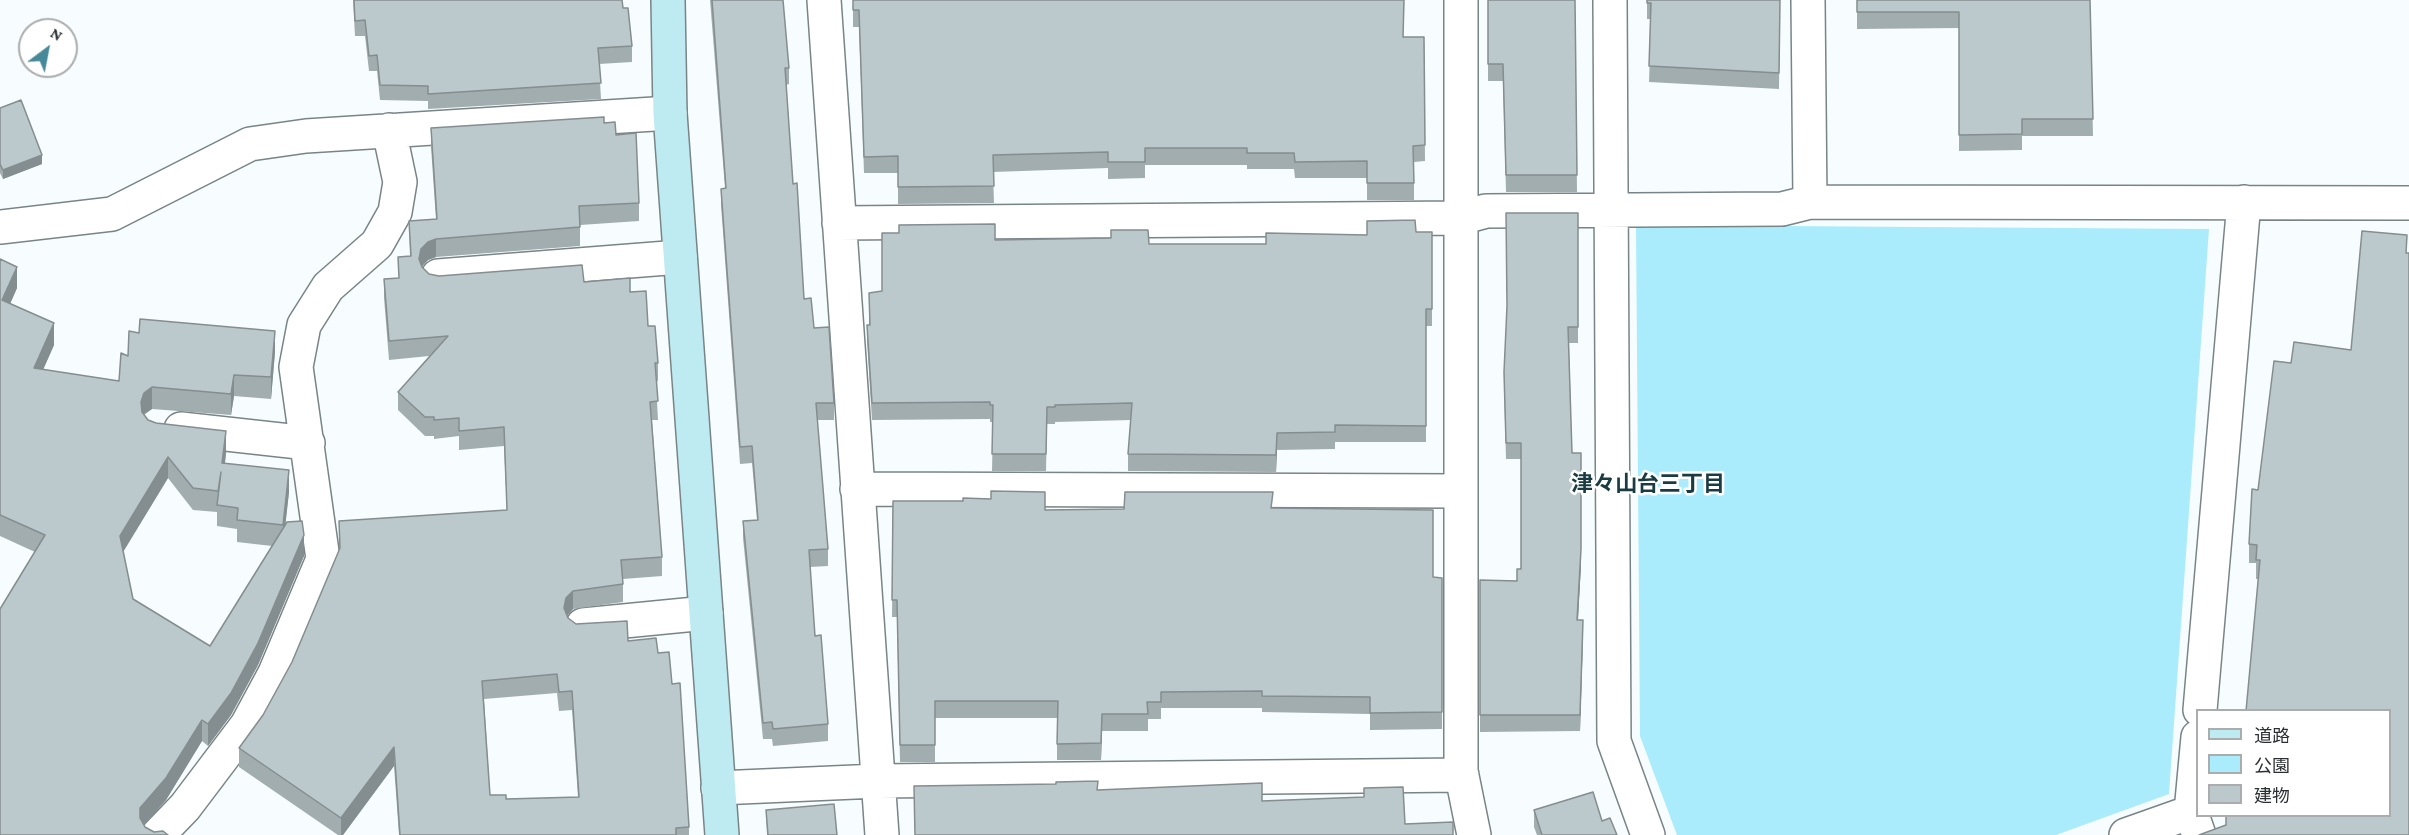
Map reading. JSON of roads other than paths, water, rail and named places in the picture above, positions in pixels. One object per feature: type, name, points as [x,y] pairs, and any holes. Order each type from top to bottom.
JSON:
[{"type":"street","points":[[668,0],[670,113],[722,835]]},
{"type":"street","points":[[824,0],[882,835]]},
{"type":"street","points":[[1461,0],[1462,775],[1474,835]]},
{"type":"street","points":[[1610,0],[1614,741],[1648,835]]},
{"type":"street","points":[[1808,0],[1810,202]]},
{"type":"street","points":[[0,227],[112,214],[250,144],[306,136],[670,113]]},
{"type":"street","points":[[158,835],[185,807],[247,725],[275,673],[323,559],[296,367],[304,326],[327,287],[377,243],[395,212],[400,182],[389,130]]},
{"type":"street","points":[[839,223],[1460,218],[1486,211],[1782,209],[1810,202],[2409,203]]},
{"type":"street","points":[[2200,709],[2244,202]]},
{"type":"street","points":[[438,276],[680,257]]},
{"type":"street","points":[[159,426],[308,443]]},
{"type":"street","points":[[857,489],[1461,491]]},
{"type":"street","points":[[583,625],[706,613]]},
{"type":"street","points":[[718,788],[878,781],[1462,775]]},
{"type":"street","points":[[2126,835],[2195,823],[2196,794]]},
{"type":"district","name":"津々山台三丁目","points":[[1648,484]]}]
